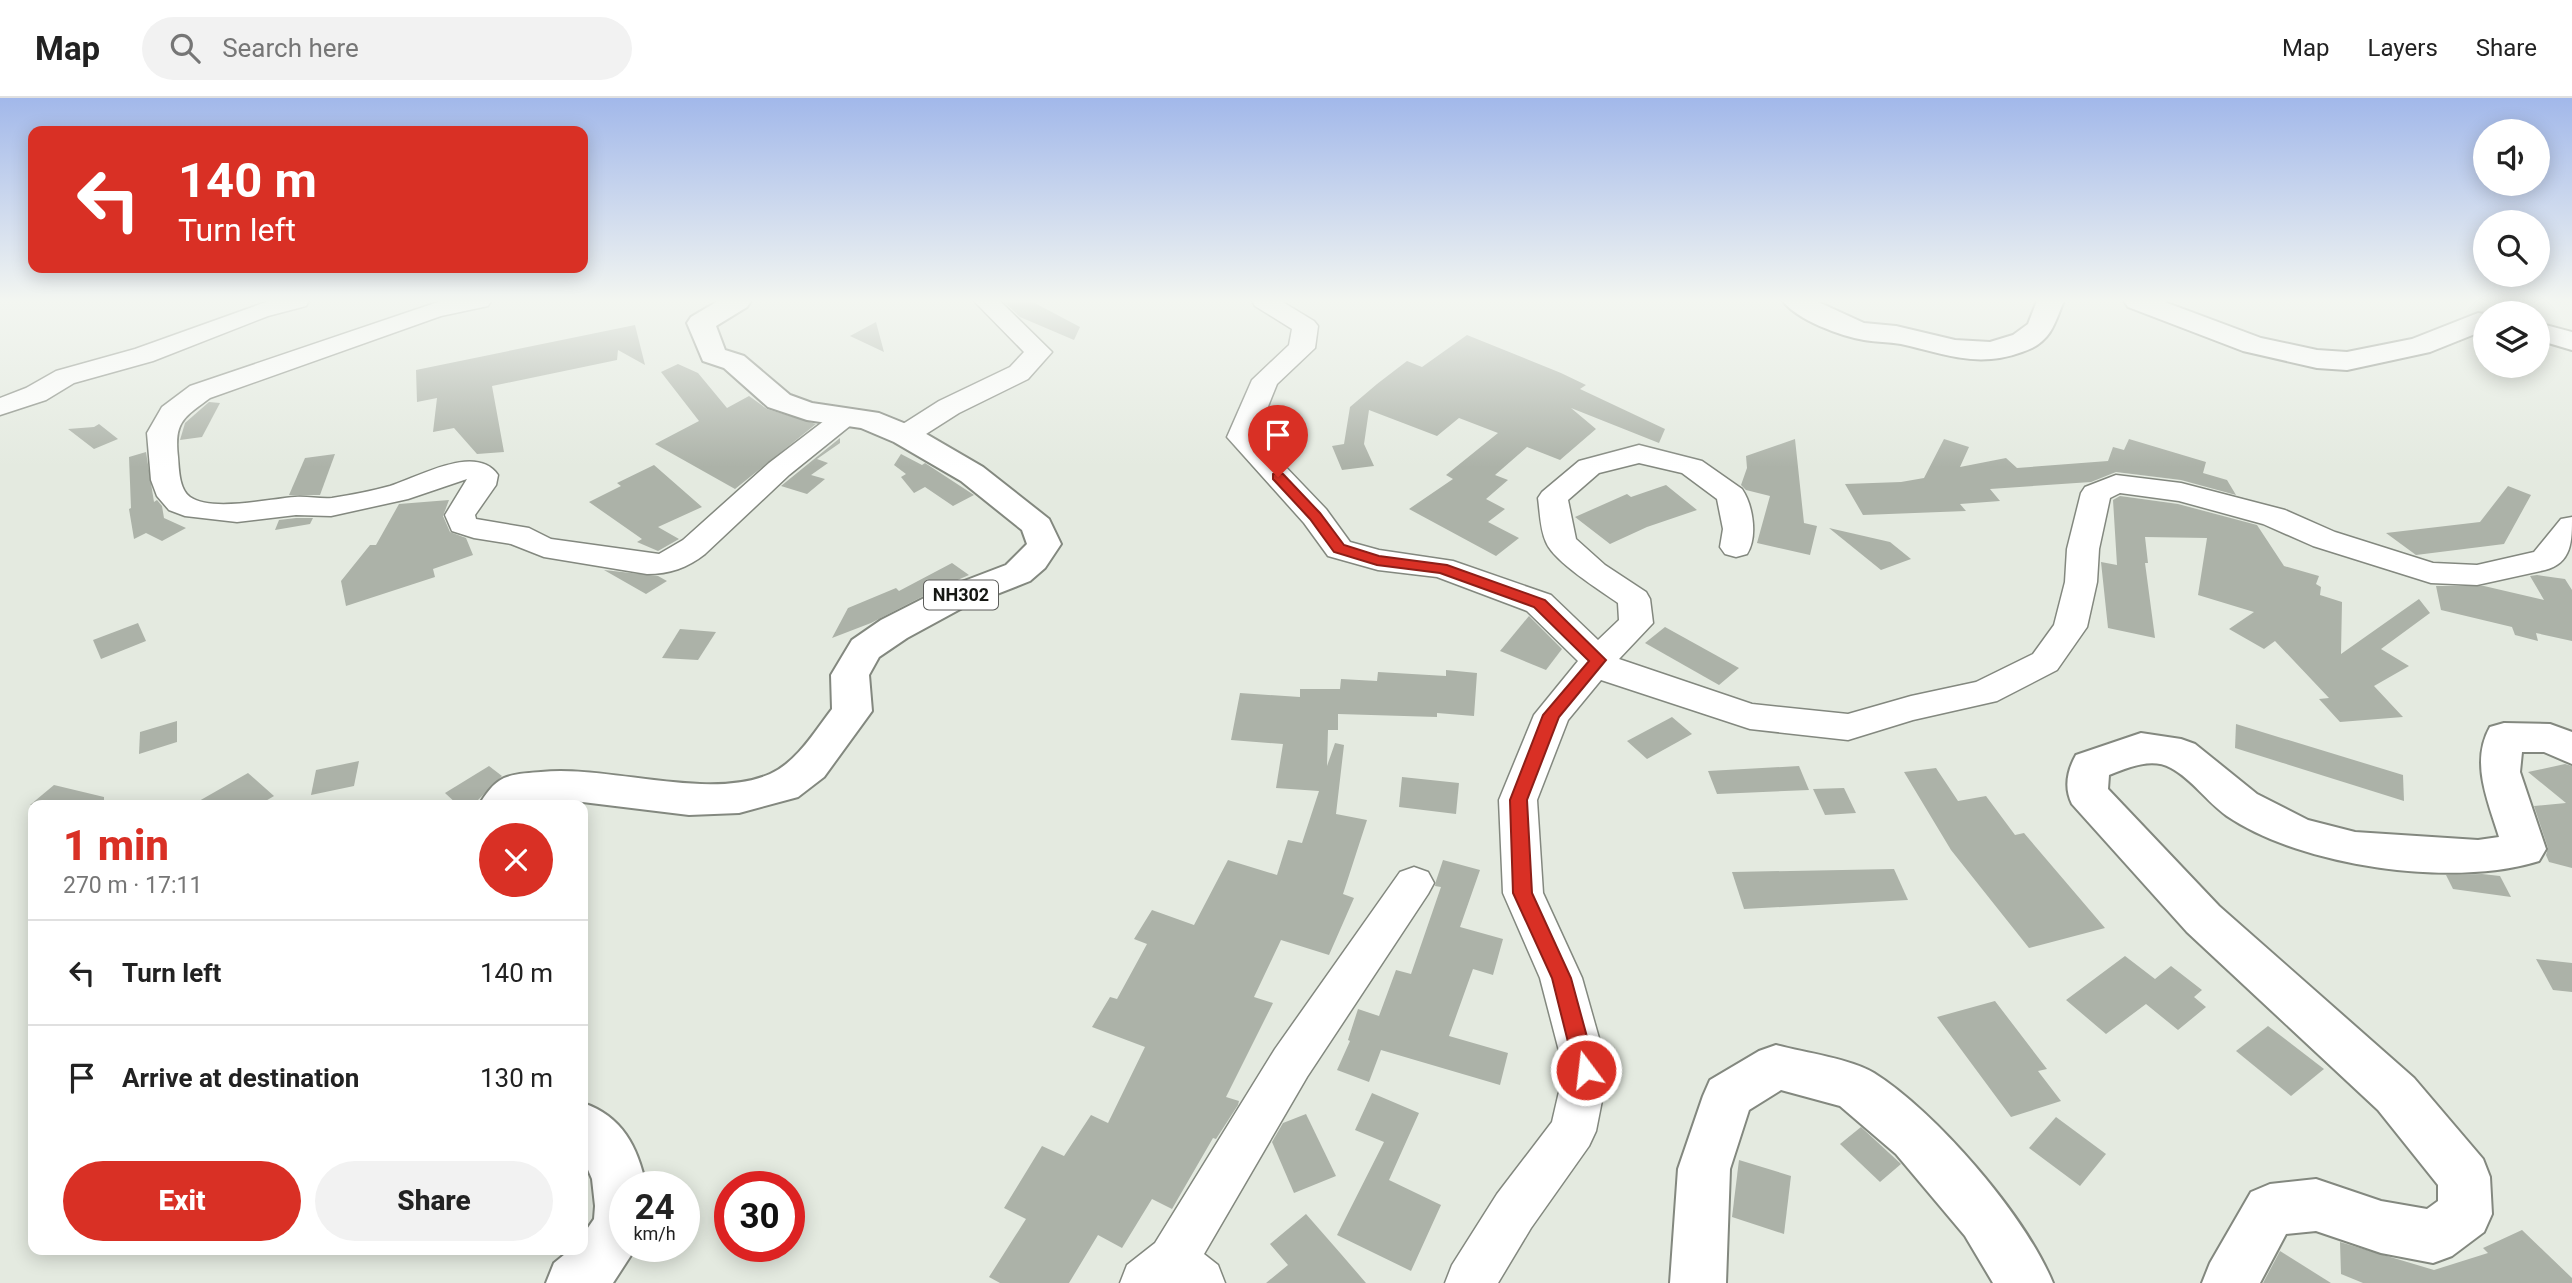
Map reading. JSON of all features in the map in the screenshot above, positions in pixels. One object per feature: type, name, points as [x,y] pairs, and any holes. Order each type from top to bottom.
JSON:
[{"type":"main road","name":"NH302","points":[[505,800],[516,790],[566,785],[689,799],[739,797],[783,786],[810,766],[852,711],[850,675],[865,649],[894,629],[951,599],[1018,573],[1033,560],[1044,544],[1037,526],[1022,513],[972,474],[905,435],[867,420],[807,411],[779,401],[734,362],[717,356]]},
{"type":"main road","points":[[2304,356],[2347,362],[2373,356]]},
{"type":"main road","points":[[2230,1283],[2270,1210],[2316,1205],[2381,1227],[2433,1237],[2465,1214],[2464,1177],[2396,1094],[2203,919],[2087,793],[2090,766],[2141,748],[2180,754],[2242,805],[2297,833],[2355,849],[2478,857],[2524,849],[2500,772],[2504,737],[2550,738],[2572,749]]},
{"type":"main road","points":[[1698,1283],[1704,1169],[1728,1096],[1776,1067],[1855,1088],[1914,1137],[1984,1219],[2025,1283]]},
{"type":"main road","points":[[575,1283],[597,1264],[621,1218],[618,1177],[606,1146],[588,1130]]},
{"type":"street","points":[[0,407],[36,394],[65,377],[139,356]]},
{"type":"street","points":[[299,356],[200,393],[172,413],[161,433],[166,480],[172,496],[180,504],[212,513],[296,506],[331,507],[397,493],[447,474],[471,469],[483,475],[481,485],[460,515],[463,524],[474,529],[517,535],[544,547],[590,556],[663,564],[681,557],[694,547],[779,469],[848,417]]},
{"type":"street","points":[[905,435],[949,407],[1019,373],[1035,356]]},
{"type":"street","points":[[1292,356],[1265,380],[1241,438],[1315,516],[1339,549],[1377,560],[1442,568],[1539,603],[1612,670],[1750,716],[1848,727],[1911,708],[1984,692],[2045,662],[2070,627],[2081,582],[2083,550],[2096,493],[2116,484],[2180,492],[2274,517],[2324,539],[2431,573],[2477,575],[2545,560],[2572,526]]},
{"type":"street","points":[[1470,1283],[1514,1211],[1573,1131],[1586,1070],[1561,978],[1522,893],[1518,800],[1552,715],[1598,660],[1636,623],[1634,599],[1594,572],[1560,542],[1553,498],[1589,467],[1639,454],[1692,467],[1731,495],[1738,528],[1736,547]]},
{"type":"street","points":[[1173,1275],[1291,1063],[1414,883]]},
{"type":"building","points":[[483,356],[617,356],[617,360],[492,386],[504,452],[477,454],[454,428],[433,432],[437,398],[417,402],[416,370]]},
{"type":"building","points":[[629,356],[643,356],[645,365]]},
{"type":"building","points":[[1437,356],[1520,356],[1586,385],[1580,389],[1665,429],[1659,443],[1571,408],[1596,429],[1560,460],[1527,447],[1495,475],[1508,480],[1486,499],[1505,509],[1488,522],[1519,538],[1496,556],[1409,509],[1453,479],[1446,475],[1498,433],[1459,418],[1437,436],[1369,410],[1364,444],[1374,466],[1342,470],[1332,446],[1344,444],[1350,407],[1407,361],[1422,367]]},
{"type":"building","points":[[678,364],[698,373],[727,408],[749,396],[767,409],[816,424],[735,489],[655,444],[699,421],[661,372]]},
{"type":"building","points":[[209,402],[220,403],[202,437],[180,440],[185,423]]},
{"type":"building","points":[[99,424],[118,439],[94,449],[68,429],[94,427]]},
{"type":"building","points":[[840,438],[840,443],[817,459],[828,463],[811,475],[825,479],[807,494],[781,486]]},
{"type":"building","points":[[1795,439],[1804,523],[1817,526],[1810,555],[1757,543],[1770,496],[1746,490],[1741,485],[1747,468],[1746,456]]},
{"type":"building","points":[[1944,439],[1969,447],[1960,467],[2006,458],[2017,468],[2108,461],[2113,447],[2124,450],[2129,439],[2206,462],[2203,473],[2227,480],[2236,495],[2181,480],[2116,472],[2091,482],[1990,489],[2000,501],[1960,504],[1966,511],[1863,515],[1845,484],[1901,482],[1924,478]]},
{"type":"building","points":[[146,452],[154,502],[157,500],[162,506],[164,518],[186,528],[162,541],[146,533],[134,539],[129,509],[129,457]]},
{"type":"building","points":[[335,454],[320,495],[289,495],[305,458]]},
{"type":"building","points":[[901,454],[922,465],[925,463],[974,495],[953,506],[925,487],[914,493],[901,477],[906,474],[894,465]]},
{"type":"building","points":[[654,465],[702,507],[658,527],[679,539],[658,551],[637,542],[642,539],[589,502],[621,486],[617,483]]},
{"type":"building","points":[[1666,485],[1697,510],[1647,527],[1610,544],[1575,517],[1627,494],[1631,497]]},
{"type":"building","points":[[2508,486],[2531,495],[2504,544],[2416,555],[2386,533],[2480,522]]},
{"type":"building","points":[[2120,496],[2178,504],[2257,525],[2284,566],[2319,576],[2316,584],[2321,587],[2320,595],[2342,602],[2341,654],[2419,599],[2430,613],[2381,649],[2409,666],[2374,686],[2403,717],[2340,722],[2319,699],[2329,698],[2275,641],[2264,649],[2229,629],[2254,612],[2198,595],[2207,538],[2145,537],[2148,563],[2145,563],[2155,638],[2108,628],[2101,562],[2117,565],[2113,500]]},
{"type":"building","points":[[449,500],[443,516],[450,532],[466,538],[473,555],[433,569],[435,577],[346,606],[341,581],[370,545],[376,545],[399,504]]},
{"type":"building","points":[[313,518],[310,524],[275,530],[279,520]]},
{"type":"building","points":[[1829,528],[1890,542],[1911,559],[1881,570]]},
{"type":"building","points":[[952,563],[969,575],[871,623],[832,638],[848,608],[896,588],[899,591]]},
{"type":"building","points":[[604,570],[658,576],[667,581],[646,594]]},
{"type":"building","points":[[2530,576],[2565,579],[2572,590],[2572,641],[2536,633],[2538,641],[2515,635],[2512,627],[2441,610],[2436,586],[2484,586],[2544,600]]},
{"type":"building","points":[[1529,616],[1562,649],[1546,670],[1500,651]]},
{"type":"building","points":[[138,623],[146,641],[101,659],[93,640]]},
{"type":"building","points":[[1665,627],[1739,668],[1719,685],[1645,643]]},
{"type":"building","points":[[680,629],[716,632],[698,660],[662,658]]},
{"type":"building","points":[[1446,670],[1477,673],[1474,716],[1437,713],[1437,717],[1338,714],[1338,730],[1328,730],[1327,766],[1335,743],[1344,745],[1336,814],[1367,820],[1343,894],[1354,898],[1329,955],[1281,940],[1254,997],[1273,1003],[1226,1097],[1239,1101],[1238,1105],[1216,1139],[1213,1138],[1172,1209],[1152,1199],[1122,1248],[1098,1235],[1069,1283],[1000,1283],[989,1277],[1026,1219],[1004,1208],[1042,1146],[1064,1156],[1091,1115],[1108,1123],[1145,1047],[1092,1027],[1110,997],[1117,999],[1147,944],[1134,939],[1152,910],[1194,925],[1228,860],[1277,875],[1288,840],[1302,843],[1319,791],[1276,788],[1283,744],[1231,740],[1240,693],[1300,697],[1300,689],[1340,689],[1341,679],[1377,681],[1378,672],[1446,676]]},
{"type":"building","points":[[1672,717],[1692,734],[1647,759],[1627,741]]},
{"type":"building","points":[[177,721],[177,742],[139,754],[140,732]]},
{"type":"building","points":[[2236,724],[2403,775],[2404,801],[2235,748]]},
{"type":"building","points":[[359,761],[354,786],[311,795],[316,770]]},
{"type":"building","points":[[2565,764],[2572,766],[2572,868],[2549,862],[2546,855],[2548,848],[2534,806],[2566,803],[2528,772]]},
{"type":"building","points":[[489,766],[502,776],[478,800],[453,800],[445,793]]},
{"type":"building","points":[[1799,766],[1809,790],[1717,794],[1708,771]]},
{"type":"building","points":[[1936,768],[1958,801],[1986,796],[2015,835],[2024,833],[2105,928],[2029,948],[1951,850],[1904,772]]},
{"type":"building","points":[[248,773],[274,796],[267,800],[201,800]]},
{"type":"building","points":[[1402,777],[1459,783],[1456,814],[1399,807]]},
{"type":"building","points":[[54,785],[104,797],[104,800],[36,800]]},
{"type":"building","points":[[1844,788],[1856,813],[1825,815],[1813,789]]},
{"type":"building","points":[[1443,860],[1480,870],[1460,927],[1503,939],[1493,975],[1473,969],[1449,1036],[1508,1053],[1500,1085],[1381,1050],[1369,1082],[1337,1070],[1350,1041],[1348,1040],[1358,1009],[1379,1016],[1396,970],[1411,974],[1441,887],[1435,886]]},
{"type":"building","points":[[1894,869],[1908,900],[1744,909],[1732,872]]},
{"type":"building","points":[[2446,875],[2500,876],[2511,897],[2453,889]]},
{"type":"building","points":[[2125,956],[2155,979],[2171,966],[2202,990],[2194,997],[2206,1007],[2178,1030],[2146,1004],[2106,1034],[2066,1000]]},
{"type":"building","points":[[2536,959],[2572,963],[2572,992],[2553,990]]},
{"type":"building","points":[[1995,1001],[2047,1069],[2038,1071],[2061,1101],[2011,1117],[1937,1017]]},
{"type":"building","points":[[2268,1026],[2324,1069],[2291,1096],[2236,1051]]},
{"type":"building","points":[[1372,1093],[1419,1113],[1389,1180],[1441,1205],[1411,1271],[1337,1235],[1384,1142],[1355,1130]]},
{"type":"building","points":[[1306,1114],[1336,1176],[1294,1193],[1272,1142],[1283,1123]]},
{"type":"building","points":[[2056,1117],[2106,1154],[2080,1186],[2029,1148]]},
{"type":"building","points":[[1861,1127],[1901,1164],[1880,1182],[1840,1144]]},
{"type":"building","points":[[1739,1160],[1791,1176],[1784,1234],[1732,1217]]},
{"type":"building","points":[[1306,1214],[1366,1283],[1266,1283],[1288,1265],[1270,1244]]},
{"type":"building","points":[[2522,1230],[2572,1278],[2572,1283],[2363,1283],[2341,1274],[2340,1242],[2434,1270],[2488,1253],[2483,1248]]},
{"type":"building","points":[[2280,1251],[2331,1283],[2263,1283]]},
{"type":"route","points":[[1278,477],[1315,516],[1339,549],[1377,560],[1442,568],[1539,603],[1598,660],[1552,715],[1518,800],[1522,893],[1561,978],[1586,1070]]}]
